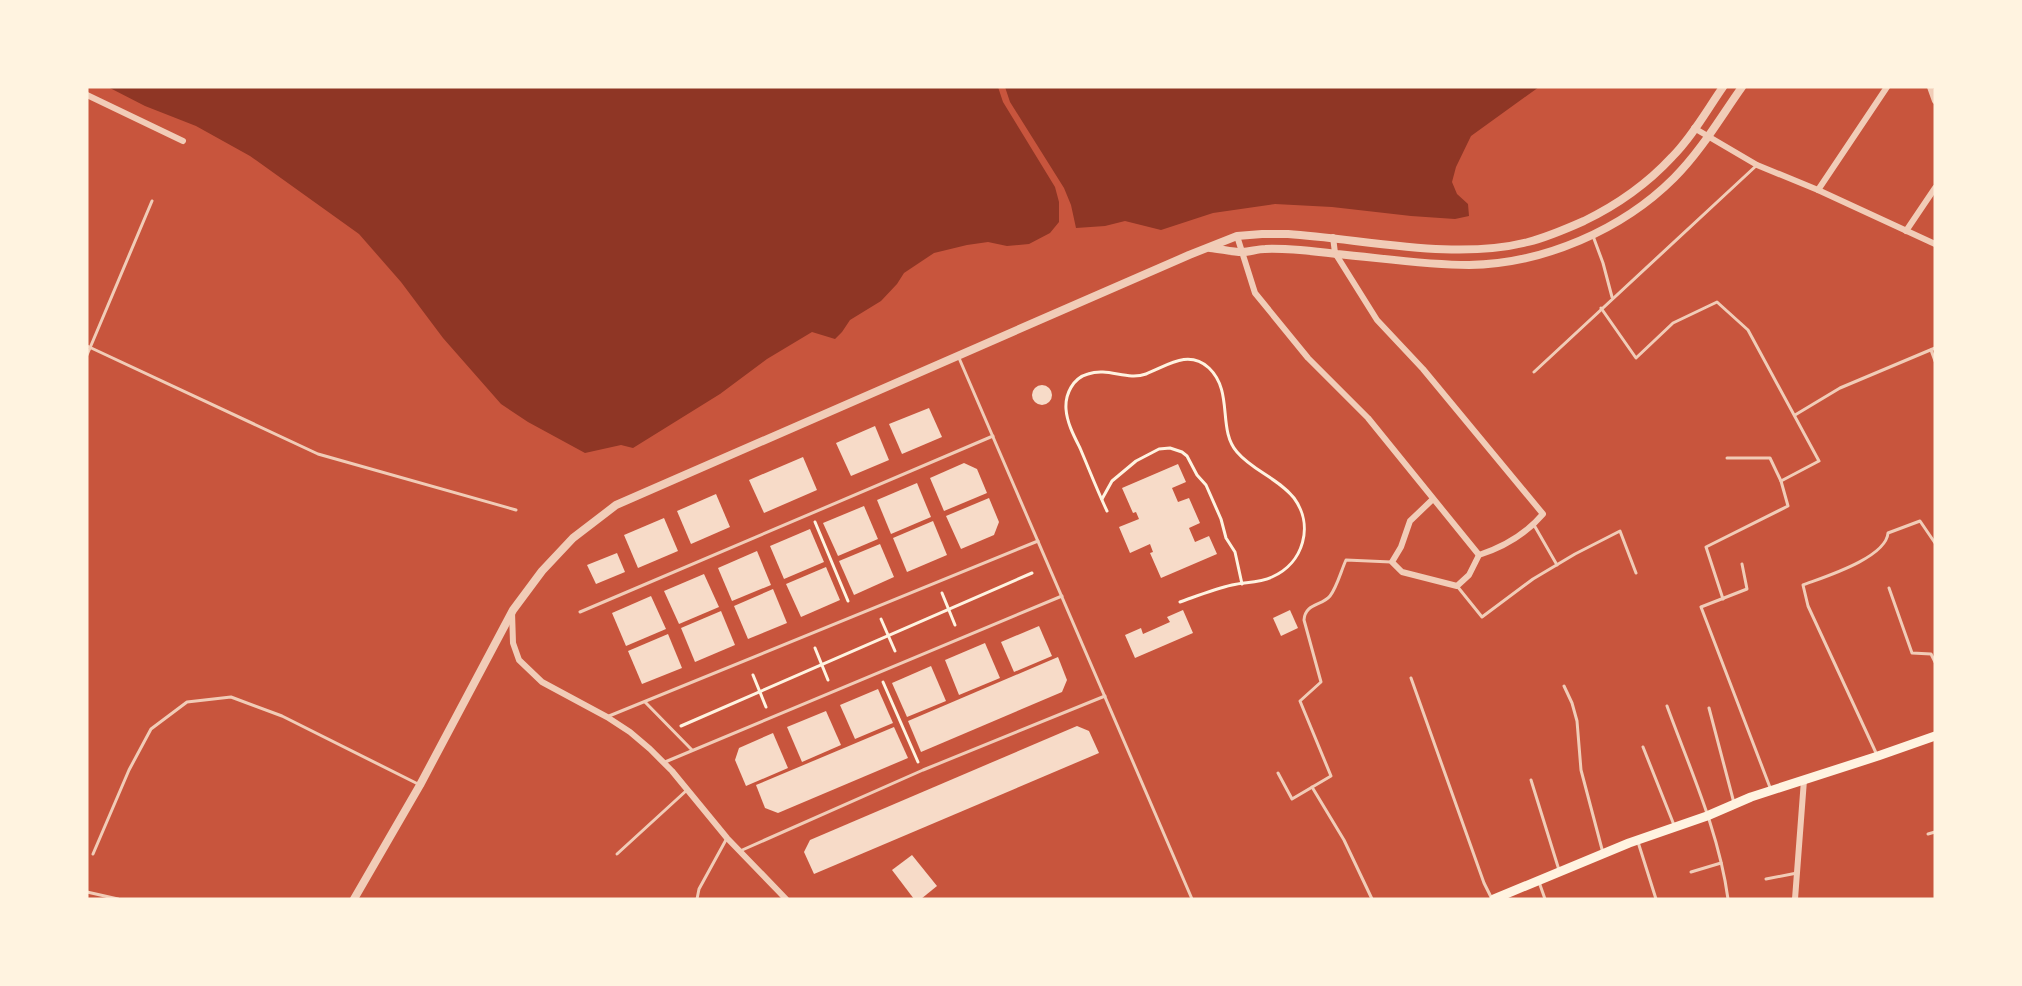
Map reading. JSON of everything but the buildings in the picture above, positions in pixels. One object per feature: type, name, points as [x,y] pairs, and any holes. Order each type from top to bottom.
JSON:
[{"type":"main road","points":[[1495,899],[1559,871],[1675,826],[1935,735]]},
{"type":"street","points":[[354,899],[420,785],[513,610],[543,571],[573,538],[616,505],[1207,247],[1237,236],[1262,234],[1333,237],[1419,247],[1471,249],[1503,247],[1558,233],[1619,202],[1647,182],[1675,155],[1723,87]]},
{"type":"street","points":[[1207,247],[1241,252],[1262,249],[1335,253],[1417,263],[1470,265],[1543,254],[1593,236],[1620,220],[1673,179],[1708,137],[1742,87]]},
{"type":"street","points":[[1818,190],[1887,87]]},
{"type":"street","points":[[1930,87],[1935,101]]},
{"type":"street","points":[[87,95],[183,141]]},
{"type":"street","points":[[1694,128],[1757,165],[1818,190],[1935,244]]},
{"type":"street","points":[[1906,231],[1935,188]]},
{"type":"street","points":[[1583,221],[1593,236]]},
{"type":"street","points":[[1237,236],[1255,293],[1308,358],[1368,418],[1479,555]]},
{"type":"street","points":[[1333,237],[1335,253],[1377,320],[1423,369],[1543,514],[1533,525],[1500,548],[1479,555],[1469,575],[1457,586],[1402,572],[1392,562],[1401,547],[1410,521],[1432,499]]},
{"type":"street","points":[[1417,263],[1419,247]]},
{"type":"street","points":[[1470,265],[1471,249]]},
{"type":"street","points":[[513,610],[513,643],[519,660],[542,682],[630,732],[663,762],[727,838],[786,899]]},
{"type":"street","points":[[1795,899],[1804,780]]},
{"type":"lane","points":[[1534,372],[1612,297],[1696,223],[1757,165]]},
{"type":"lane","points":[[87,355],[152,201]]},
{"type":"lane","points":[[1593,236],[1612,297]]},
{"type":"lane","points":[[1601,308],[1636,358],[1673,323],[1716,302],[1748,330],[1819,461],[1781,481]]},
{"type":"lane","points":[[89,347],[318,454],[516,510]]},
{"type":"lane","points":[[1795,415],[1840,388],[1933,349],[1935,361]]},
{"type":"lane","points":[[958,355],[1192,899]]},
{"type":"lane","points":[[579,612],[993,436]]},
{"type":"lane","points":[[1723,599],[1706,547],[1788,506],[1781,481],[1770,458],[1727,458]]},
{"type":"lane","points":[[1878,756],[1808,606],[1803,585],[1837,572],[1876,552],[1887,539],[1888,532],[1920,521],[1935,543]]},
{"type":"lane","points":[[1533,525],[1557,565]]},
{"type":"lane","points":[[1457,586],[1482,617],[1533,579],[1620,531],[1636,573]]},
{"type":"lane","points":[[607,717],[1038,541]]},
{"type":"lane","points":[[1278,774],[1292,799],[1331,776],[1300,700],[1321,682],[1304,613],[1308,608],[1330,597],[1346,560],[1392,562]]},
{"type":"lane","points":[[1742,564],[1747,589],[1701,608],[1771,791]]},
{"type":"lane","points":[[1888,588],[1912,653],[1931,654],[1935,662]]},
{"type":"lane","points":[[663,762],[1062,596]]},
{"type":"lane","points":[[1412,678],[1484,883],[1495,899]]},
{"type":"lane","points":[[1564,686],[1577,721],[1581,770],[1603,854]]},
{"type":"lane","points":[[740,851],[923,770],[1105,696]]},
{"type":"lane","points":[[93,854],[129,770],[151,729],[187,702],[231,697],[282,716],[420,785]]},
{"type":"lane","points":[[645,702],[692,750]]},
{"type":"lane","points":[[1667,706],[1707,816],[1721,862],[1728,899]]},
{"type":"lane","points":[[1708,708],[1735,804]]},
{"type":"lane","points":[[1643,747],[1675,826]]},
{"type":"lane","points":[[1531,780],[1559,871]]},
{"type":"lane","points":[[1312,787],[1344,840],[1372,899]]},
{"type":"lane","points":[[617,854],[687,790]]},
{"type":"lane","points":[[1928,834],[1935,832]]},
{"type":"lane","points":[[697,899],[699,889],[727,838]]},
{"type":"lane","points":[[1638,840],[1656,899]]},
{"type":"lane","points":[[1691,872],[1721,862]]},
{"type":"lane","points":[[1766,879],[1797,873]]},
{"type":"lane","points":[[1538,881],[1545,899]]},
{"type":"lane","points":[[87,892],[118,899]]},
{"type":"path","points":[[1107,511],[1066,411],[1069,390],[1075,381],[1084,375],[1099,371],[1140,376],[1179,359],[1193,360],[1207,366],[1216,376],[1222,389],[1229,437],[1235,450],[1244,460],[1283,486],[1302,511],[1306,526],[1304,540],[1298,554],[1287,567],[1273,577],[1216,589],[1180,602]]},
{"type":"path","points":[[1102,499],[1112,481],[1136,461],[1164,448],[1182,452],[1206,485],[1221,519],[1226,538],[1235,552],[1242,584]]},
{"type":"path","points":[[815,522],[848,601]]},
{"type":"path","points":[[672,730],[1032,573]]},
{"type":"path","points":[[942,593],[955,625]]},
{"type":"path","points":[[881,619],[894,651]]},
{"type":"path","points":[[815,648],[828,680]]},
{"type":"path","points":[[753,675],[766,707]]},
{"type":"path","points":[[883,682],[918,762]]},
{"type":"shaded area","points":[[108,87],[998,87],[1003,102],[1055,187],[1059,202],[1059,222],[1050,233],[1029,244],[1007,246],[988,242],[934,253],[904,273],[881,301],[850,320],[835,339],[812,332],[767,359],[720,394],[633,448],[621,445],[585,453],[528,422],[501,404],[443,338],[401,282],[359,234],[250,156],[196,126],[145,106]]},
{"type":"shaded area","points":[[1005,87],[1539,87],[1471,136],[1456,167],[1452,182],[1457,194],[1468,204],[1469,216],[1455,219],[1275,204],[1213,213],[1161,230],[1125,221],[1105,226],[1076,228],[1071,205],[1064,188],[1010,102]]}]
